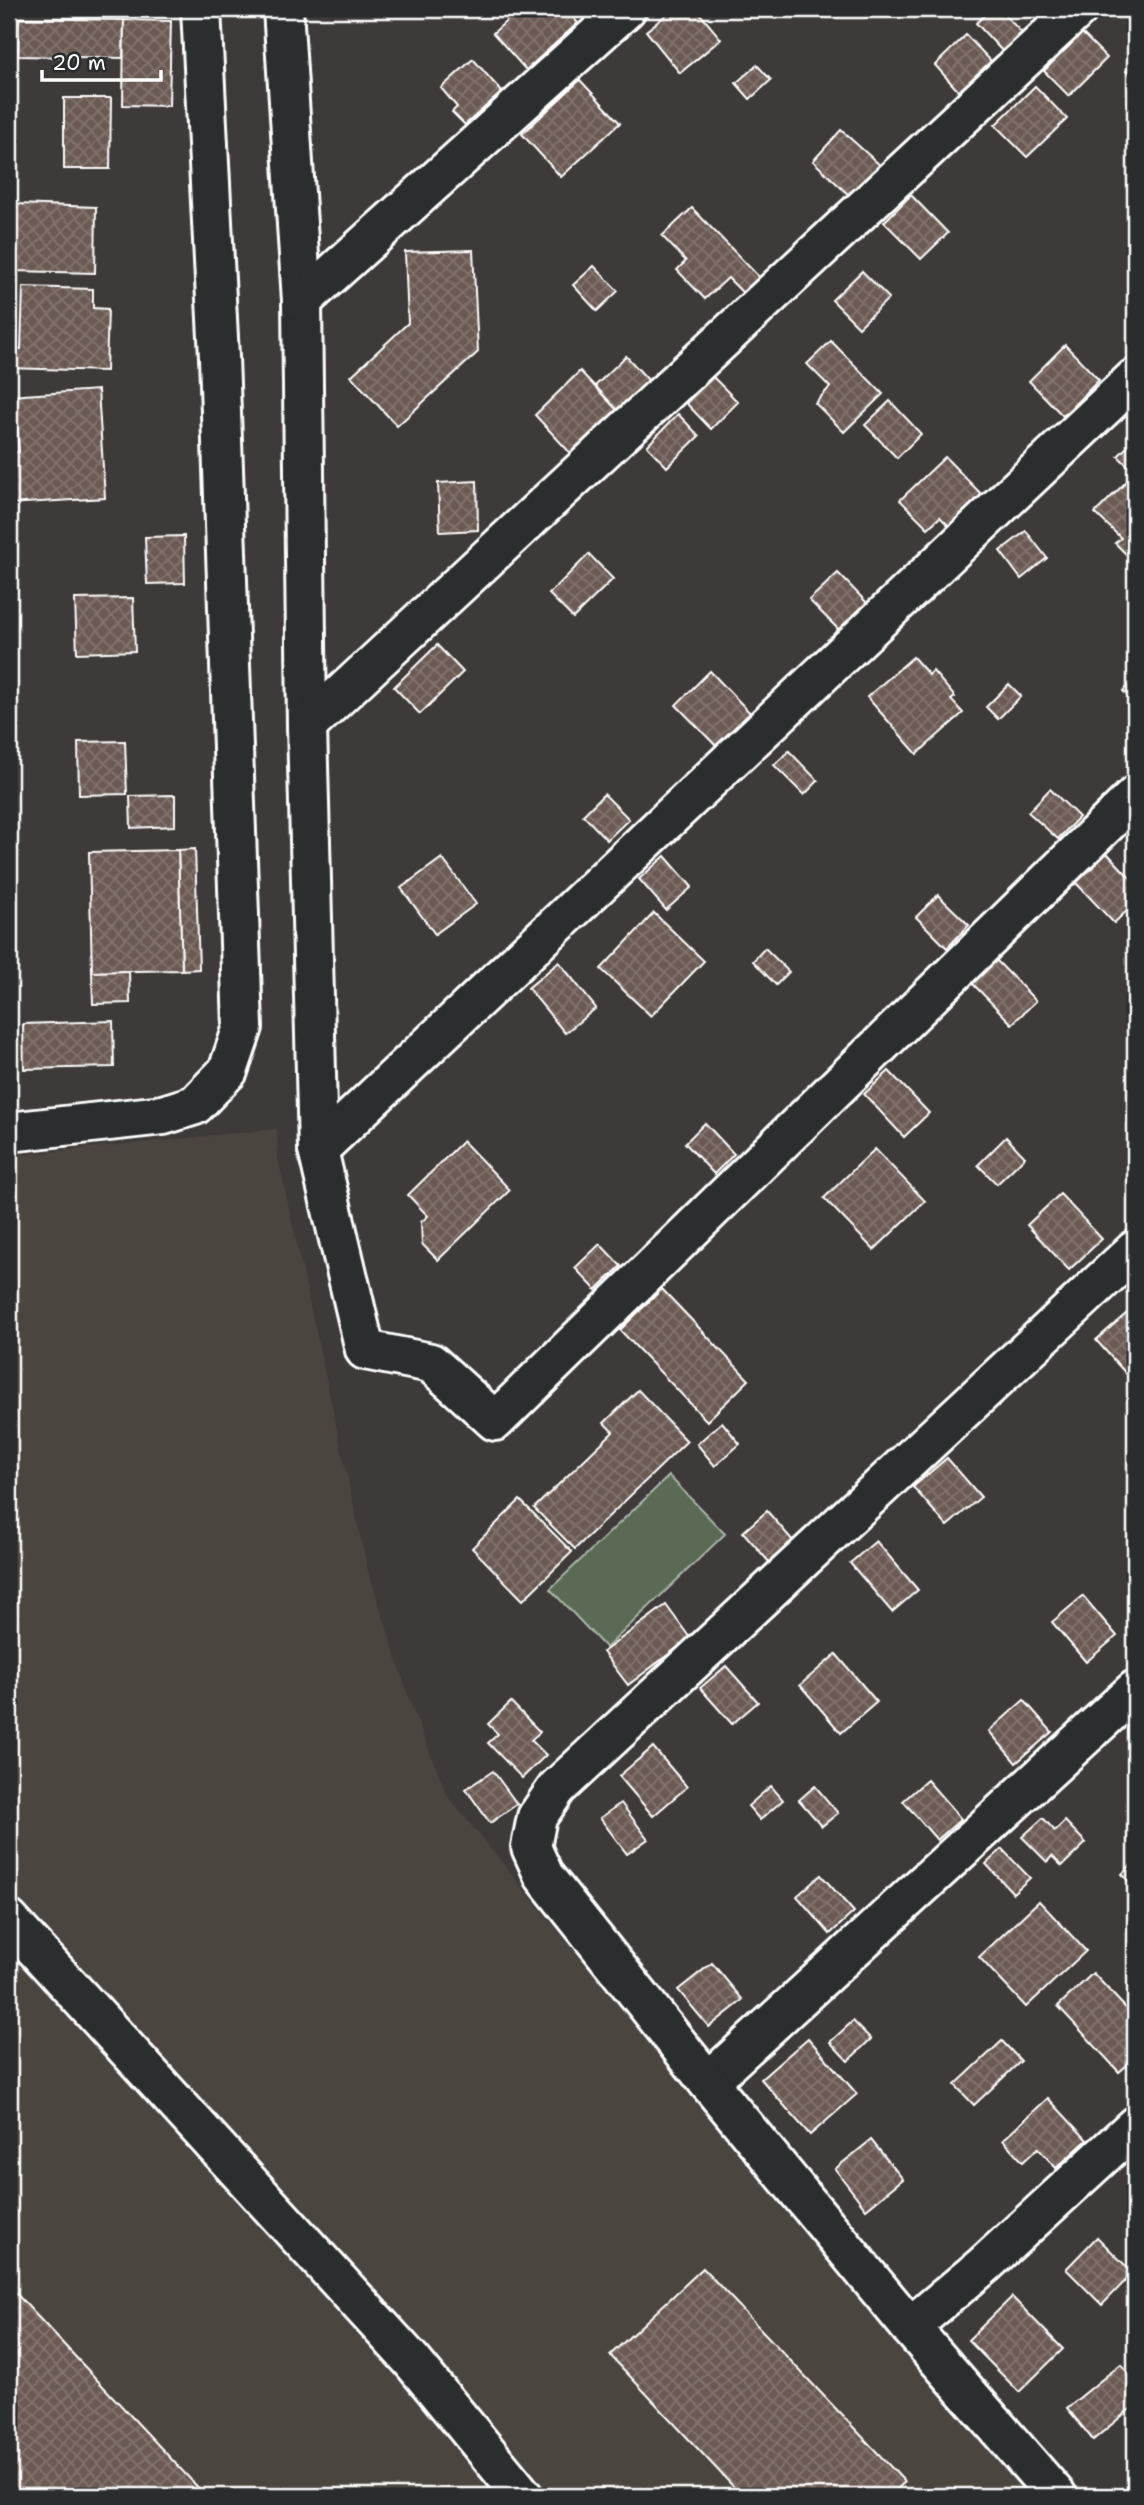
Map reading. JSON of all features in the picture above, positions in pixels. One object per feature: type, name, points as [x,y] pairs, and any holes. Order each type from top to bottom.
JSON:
[{"type":"lane","points":[[9,1132],[163,1115],[195,1105],[228,1071],[243,1027],[219,356],[201,9]]},
{"type":"lane","points":[[283,9],[302,301],[307,726],[318,1150],[365,1350],[431,1363],[495,1421],[1135,796]]},
{"type":"lane","points":[[302,301],[626,9]]},
{"type":"lane","points":[[307,726],[1078,9]]},
{"type":"lane","points":[[318,1150],[1135,378]]},
{"type":"lane","points":[[1057,2496],[910,2327],[708,2082],[544,1876],[531,1847],[537,1817],[557,1788],[1135,1250]]},
{"type":"lane","points":[[708,2082],[1135,1690]]},
{"type":"lane","points":[[9,1920],[412,2361],[523,2496]]},
{"type":"lane","points":[[910,2327],[984,2265],[1135,2126]]},
{"type":"shaded area","points":[[277,1129],[278,1158],[367,1567],[414,1713],[448,1797],[898,2345],[1032,2496],[9,2496],[9,1156]]},
{"type":"green space","points":[[669,1476],[725,1534],[606,1648],[550,1589]]},
{"type":"building","points":[[520,9],[565,9],[578,23],[526,70],[493,33]]},
{"type":"building","points":[[674,9],[696,9],[721,39],[680,73],[646,31]]},
{"type":"building","points":[[992,9],[999,9],[1024,35],[1004,53],[976,23]]},
{"type":"building","points":[[19,18],[124,20],[123,58],[18,56]]},
{"type":"building","points":[[124,20],[171,21],[169,106],[123,105]]},
{"type":"building","points":[[1082,33],[1107,58],[1069,96],[1044,71]]},
{"type":"building","points":[[966,35],[993,63],[961,94],[935,65]]},
{"type":"building","points":[[473,59],[502,92],[465,125],[452,112],[457,107],[441,88]]},
{"type":"building","points":[[1135,62],[1135,81],[1126,71]]},
{"type":"building","points":[[757,65],[771,80],[750,99],[736,83]]},
{"type":"building","points":[[580,80],[620,123],[561,177],[522,134]]},
{"type":"building","points":[[1035,86],[1067,119],[1027,157],[995,125]]},
{"type":"building","points":[[64,98],[111,98],[110,169],[64,169]]},
{"type":"building","points":[[841,130],[881,166],[852,198],[813,161]]},
{"type":"building","points":[[911,195],[948,233],[921,259],[884,222]]},
{"type":"building","points":[[16,204],[96,207],[95,273],[14,271]]},
{"type":"building","points":[[692,208],[762,280],[746,296],[728,278],[705,299],[677,270],[686,261],[662,236]]},
{"type":"building","points":[[473,250],[478,352],[397,426],[351,376],[408,323],[405,252]]},
{"type":"building","points":[[594,266],[618,291],[597,311],[573,285]]},
{"type":"building","points":[[862,271],[889,298],[859,327],[832,300]]},
{"type":"building","points":[[23,287],[93,289],[93,308],[108,309],[106,371],[9,368],[9,348],[21,349]]},
{"type":"building","points":[[831,341],[883,394],[844,432],[815,403],[830,387],[807,364]]},
{"type":"building","points":[[1065,345],[1099,380],[1063,416],[1029,381]]},
{"type":"building","points":[[626,356],[651,383],[620,413],[595,386]]},
{"type":"building","points":[[580,371],[620,413],[574,457],[535,415]]},
{"type":"building","points":[[713,377],[738,402],[711,429],[686,403]]},
{"type":"building","points":[[98,390],[105,498],[9,504],[9,452],[19,452],[17,429],[9,430],[9,396]]},
{"type":"building","points":[[890,401],[921,434],[897,458],[865,425]]},
{"type":"building","points":[[678,414],[699,436],[667,467],[647,446]]},
{"type":"building","points":[[1135,439],[1135,473],[1118,456]]},
{"type":"building","points":[[945,457],[986,499],[954,531],[940,517],[928,528],[900,500]]},
{"type":"building","points":[[1135,473],[1135,563],[1115,543],[1121,538],[1095,513]]},
{"type":"building","points":[[477,481],[478,530],[440,532],[438,483]]},
{"type":"building","points":[[1026,531],[1047,558],[1021,579],[1000,551]]},
{"type":"building","points":[[184,536],[185,583],[147,584],[145,537]]},
{"type":"building","points":[[589,554],[613,579],[573,618],[549,594]]},
{"type":"building","points":[[838,573],[870,606],[842,633],[809,600]]},
{"type":"building","points":[[133,598],[135,651],[77,653],[75,599]]},
{"type":"building","points":[[437,645],[463,672],[420,714],[394,687]]},
{"type":"building","points":[[913,657],[929,675],[933,671],[955,697],[951,700],[963,713],[917,754],[867,697]]},
{"type":"building","points":[[710,671],[754,717],[720,750],[676,705]]},
{"type":"building","points":[[1135,678],[1135,703],[1123,691]]},
{"type":"building","points":[[1009,684],[1021,696],[998,719],[986,707]]},
{"type":"building","points":[[125,741],[127,794],[79,795],[78,742]]},
{"type":"building","points":[[789,751],[818,781],[804,795],[774,765]]},
{"type":"building","points":[[1050,789],[1079,817],[1058,839],[1028,812]]},
{"type":"building","points":[[604,794],[629,819],[607,840],[583,815]]},
{"type":"building","points":[[175,795],[175,826],[131,828],[130,796]]},
{"type":"building","points":[[195,849],[199,969],[182,970],[178,850]]},
{"type":"building","points":[[178,850],[182,970],[92,972],[89,852]]},
{"type":"building","points":[[1107,853],[1135,883],[1135,903],[1114,923],[1076,883]]},
{"type":"building","points":[[665,856],[692,887],[666,910],[639,879]]},
{"type":"building","points":[[442,858],[476,904],[435,934],[401,888]]},
{"type":"building","points":[[938,895],[969,925],[947,948],[916,917]]},
{"type":"building","points":[[654,913],[704,961],[651,1016],[601,969]]},
{"type":"building","points":[[765,948],[789,972],[776,985],[753,961]]},
{"type":"building","points":[[996,960],[1036,1001],[1012,1024],[972,983]]},
{"type":"building","points":[[559,962],[596,1008],[565,1033],[528,988]]},
{"type":"building","points":[[129,971],[130,1003],[93,1004],[92,972]]},
{"type":"building","points":[[113,1021],[114,1067],[24,1069],[23,1024]]},
{"type":"building","points":[[889,1071],[929,1113],[904,1137],[864,1094]]},
{"type":"building","points":[[705,1123],[734,1154],[714,1174],[685,1143]]},
{"type":"building","points":[[1006,1137],[1025,1157],[997,1184],[978,1165]]},
{"type":"building","points":[[463,1141],[510,1190],[438,1260],[422,1244],[421,1222],[428,1216],[408,1195]]},
{"type":"building","points":[[875,1149],[925,1201],[874,1250],[824,1198]]},
{"type":"building","points":[[1060,1194],[1102,1239],[1069,1270],[1027,1225]]},
{"type":"building","points":[[600,1244],[621,1266],[596,1290],[575,1268]]},
{"type":"building","points":[[662,1289],[749,1380],[707,1421],[620,1330]]},
{"type":"building","points":[[1135,1306],[1135,1372],[1129,1377],[1096,1340]]},
{"type":"building","points":[[638,1390],[687,1441],[575,1549],[534,1508],[613,1432],[604,1423]]},
{"type":"building","points":[[722,1422],[740,1444],[715,1466],[697,1444]]},
{"type":"building","points":[[947,1458],[981,1497],[947,1526],[913,1487]]},
{"type":"building","points":[[520,1500],[572,1552],[523,1600],[472,1548]]},
{"type":"building","points":[[767,1511],[794,1542],[770,1563],[743,1532]]},
{"type":"building","points":[[876,1541],[918,1590],[892,1612],[850,1563]]},
{"type":"building","points":[[1083,1596],[1117,1636],[1086,1662],[1052,1622]]},
{"type":"building","points":[[666,1605],[690,1638],[628,1685],[603,1652]]},
{"type":"building","points":[[836,1654],[877,1702],[841,1733],[800,1685]]},
{"type":"building","points":[[726,1666],[758,1702],[732,1724],[700,1688]]},
{"type":"building","points":[[1024,1700],[1052,1732],[1016,1763],[989,1731]]},
{"type":"building","points":[[511,1702],[540,1732],[531,1740],[546,1755],[522,1778],[488,1743],[498,1734],[488,1724]]},
{"type":"building","points":[[653,1747],[687,1787],[653,1816],[619,1776]]},
{"type":"building","points":[[1135,1748],[1135,1763],[1128,1754]]},
{"type":"building","points":[[1135,1768],[1135,1783],[1128,1774]]},
{"type":"building","points":[[493,1771],[517,1804],[490,1823],[466,1789]]},
{"type":"building","points":[[927,1780],[961,1819],[937,1840],[903,1801]]},
{"type":"building","points":[[771,1786],[783,1800],[760,1820],[748,1806]]},
{"type":"building","points":[[815,1786],[838,1813],[822,1826],[799,1800]]},
{"type":"building","points":[[621,1803],[648,1839],[627,1854],[600,1818]]},
{"type":"building","points":[[1043,1818],[1055,1831],[1065,1821],[1086,1843],[1062,1866],[1052,1856],[1047,1862],[1022,1837]]},
{"type":"building","points":[[1002,1849],[1030,1878],[1013,1893],[986,1864]]},
{"type":"building","points":[[1135,1861],[1135,1889],[1122,1874]]},
{"type":"building","points":[[821,1875],[854,1912],[830,1934],[797,1896]]},
{"type":"building","points":[[1039,1901],[1086,1951],[1026,2007],[979,1957]]},
{"type":"building","points":[[712,1963],[743,2000],[709,2027],[678,1990]]},
{"type":"building","points":[[1093,1973],[1135,2018],[1135,2058],[1119,2072],[1058,2006]]},
{"type":"building","points":[[853,2021],[871,2039],[848,2061],[830,2042]]},
{"type":"building","points":[[808,2038],[857,2094],[810,2135],[761,2079]]},
{"type":"building","points":[[1002,2041],[1021,2061],[974,2105],[955,2085]]},
{"type":"building","points":[[1048,2098],[1087,2140],[1056,2168],[1038,2148],[1023,2162],[1003,2140]]},
{"type":"building","points":[[871,2140],[903,2179],[866,2209],[835,2169]]},
{"type":"building","points":[[1097,2237],[1133,2273],[1102,2305],[1066,2269]]},
{"type":"building","points":[[703,2268],[905,2482],[889,2496],[742,2496],[610,2355]]},
{"type":"building","points":[[9,2286],[206,2496],[9,2496]]},
{"type":"building","points":[[1012,2297],[1063,2349],[1019,2392],[968,2340]]},
{"type":"building","points":[[1121,2364],[1135,2382],[1135,2405],[1093,2440],[1067,2408]]}]
